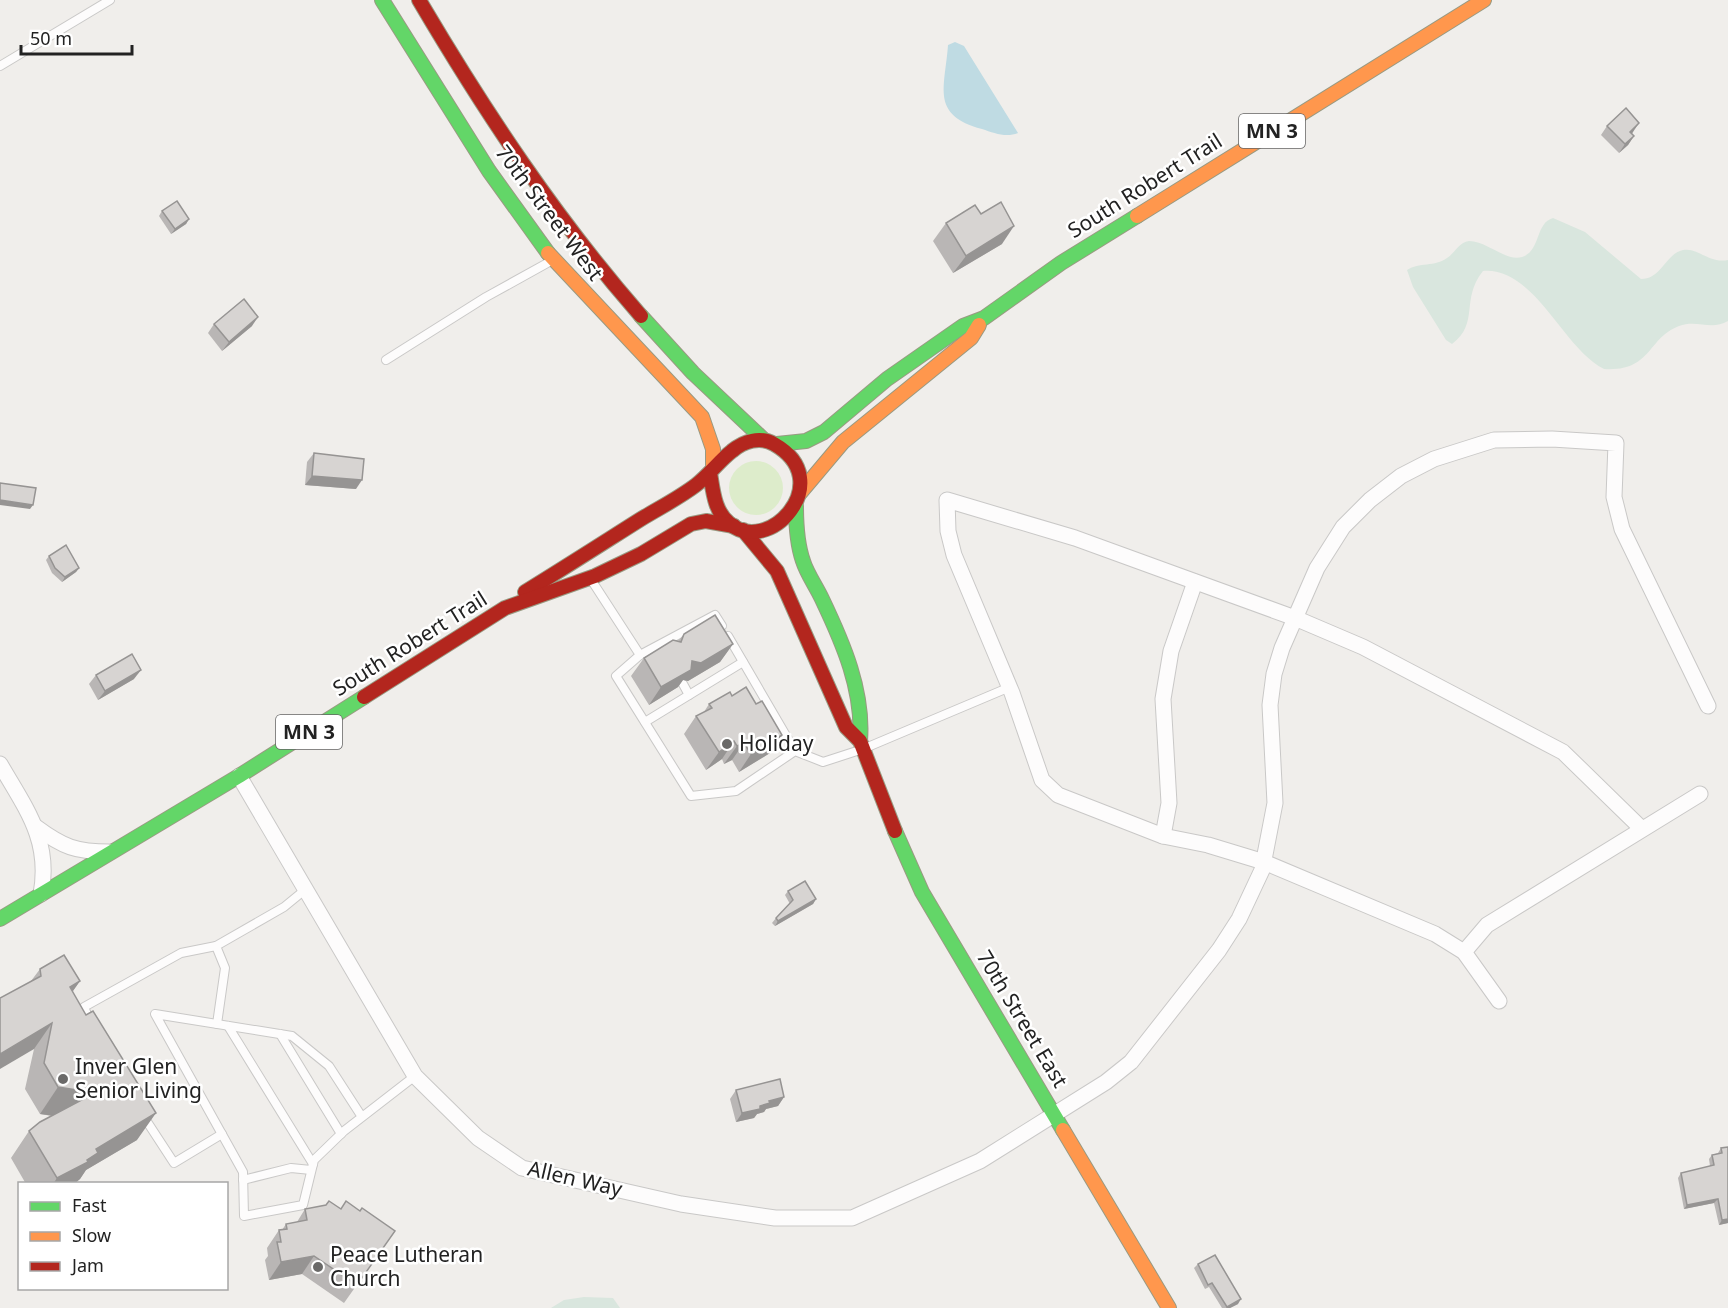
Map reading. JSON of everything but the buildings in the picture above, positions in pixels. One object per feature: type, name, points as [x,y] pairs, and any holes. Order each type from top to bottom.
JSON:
[{"type":"main road","name":"70th Street West","points":[[382,0],[489,171],[553,260],[702,417],[712,449],[712,469]]},
{"type":"main road","name":"70th Street West","points":[[419,0],[504,140],[596,260],[660,336],[743,422],[770,442]]},
{"type":"main road","name":"South Robert Trail","points":[[770,442],[792,444],[824,432],[921,354],[963,326],[984,318],[1061,263],[1484,0]]},
{"type":"main road","name":"South Robert Trail","points":[[798,500],[843,442],[971,338],[984,318]]},
{"type":"main road","points":[[505,608],[530,587],[624,532],[646,514],[685,492],[738,445],[770,442],[795,462],[799,472],[798,500],[774,528],[761,531],[739,528],[724,517],[716,505],[712,469]]},
{"type":"main road","name":"70th Street East","points":[[798,500],[796,528],[804,563],[835,626],[847,657],[864,723],[862,745]]},
{"type":"main road","name":"South Robert Trail","points":[[0,919],[238,776],[505,608],[590,578],[641,554],[691,524],[706,521],[739,528]]},
{"type":"main road","name":"70th Street East","points":[[739,528],[777,571],[846,727],[862,745],[886,810],[922,892],[1169,1308]]},
{"type":"street","name":"Allen Way","points":[[238,776],[415,1076],[478,1138],[522,1168],[681,1204],[775,1218],[852,1218],[980,1161],[1055,1116],[1131,1062],[1220,950],[1239,919],[1264,862],[1275,803],[1270,705],[1274,674],[1295,618],[1317,568],[1343,527],[1370,500],[1401,476],[1434,459],[1494,440],[1552,439],[1616,443],[1614,497],[1622,529],[1708,706]]},
{"type":"street","points":[[1499,1001],[1464,952],[1435,934],[1385,910],[1264,862],[1208,845],[1162,836],[1058,795],[1042,780],[1010,687],[954,555],[948,531],[947,500],[1075,538],[1295,618],[1363,647],[1563,752],[1642,829]]},
{"type":"street","points":[[1162,836],[1169,803],[1163,699],[1172,651],[1195,582]]},
{"type":"street","points":[[0,765],[36,827],[44,858],[45,873],[41,894]]},
{"type":"street","points":[[1464,952],[1487,925],[1700,794]]},
{"type":"street","points":[[36,827],[60,845],[83,852],[111,852]]},
{"type":"lane","points":[[0,66],[110,0]]},
{"type":"lane","points":[[386,360],[486,297],[553,260]]},
{"type":"lane","points":[[580,558],[590,578],[640,655]]},
{"type":"lane","points":[[795,751],[736,791],[691,796],[616,676],[640,655],[715,615],[795,751],[823,762],[1010,687]]},
{"type":"lane","points":[[659,645],[666,655]]},
{"type":"lane","points":[[645,722],[743,662]]},
{"type":"lane","points":[[683,684],[689,694]]},
{"type":"lane","points":[[95,1034],[84,1007],[181,953],[216,946],[284,907],[306,889]]},
{"type":"lane","points":[[216,946],[225,968],[217,1024]]},
{"type":"lane","points":[[362,1117],[329,1066],[292,1036],[155,1014],[243,1172],[244,1216],[303,1205],[312,1167],[341,1134],[415,1076]]},
{"type":"lane","points":[[228,1026],[312,1167]]},
{"type":"lane","points":[[280,1034],[341,1134]]},
{"type":"lane","points":[[138,1108],[174,1163],[222,1134]]},
{"type":"lane","points":[[243,1180],[291,1168],[312,1167]]},
{"type":"green space","points":[[751,461],[761,461],[775,469],[781,478],[783,488],[781,498],[775,507],[761,515],[751,515],[734,503],[729,493],[729,483],[741,466]]},
{"type":"shaded area","points":[[1553,218],[1585,232],[1641,279],[1654,275],[1672,256],[1683,250],[1694,251],[1715,260],[1728,260],[1728,321],[1716,325],[1686,324],[1679,326],[1669,331],[1640,360],[1620,369],[1604,369],[1589,359],[1575,345],[1548,311],[1518,282],[1501,273],[1483,271],[1472,292],[1465,328],[1452,344],[1446,340],[1413,287],[1407,270],[1442,261],[1462,243],[1469,241],[1483,244],[1510,257],[1522,257],[1532,249],[1543,225]]},
{"type":"shaded area","points":[[584,1297],[613,1298],[620,1308],[551,1308],[564,1300]]},
{"type":"water","points":[[955,42],[964,46],[1018,133],[1000,134],[965,123],[954,116],[948,108],[944,98],[944,87],[948,45]]},
{"type":"traffic: fast","points":[[382,0],[489,171],[548,253]]},
{"type":"traffic: fast","points":[[777,444],[806,441],[824,432],[887,379],[963,326],[984,318],[1061,263],[1137,216]]},
{"type":"traffic: fast","points":[[641,316],[693,373],[764,440]]},
{"type":"traffic: fast","points":[[796,506],[797,534],[803,561],[837,633],[855,686],[859,704],[860,741]]},
{"type":"traffic: fast","points":[[0,919],[239,776],[364,697]]},
{"type":"traffic: fast","points":[[895,831],[922,892],[1063,1130]]},
{"type":"traffic: slow","points":[[1137,216],[1484,0]]},
{"type":"traffic: slow","points":[[548,253],[702,417],[713,449],[713,465]]},
{"type":"traffic: slow","points":[[800,493],[843,442],[971,338],[979,325]]},
{"type":"traffic: slow","points":[[1063,1130],[1169,1308]]},
{"type":"traffic: jam","points":[[419,0],[523,164],[580,241],[641,316]]},
{"type":"traffic: jam","points":[[525,592],[676,499],[701,481],[727,455],[747,442],[758,440],[769,442],[792,459],[800,477],[799,494],[790,510],[778,523],[762,531],[745,531],[729,523],[720,513],[710,473]]},
{"type":"traffic: jam","points":[[364,697],[505,608],[595,576],[641,554],[691,524],[706,521],[734,526]]},
{"type":"traffic: jam","points":[[743,530],[777,571],[846,727],[860,741],[895,831]]},
{"type":"place","name":"Holiday","points":[[727,744]]},
{"type":"place","name":"Inver Glen Senior Living","points":[[63,1079]]},
{"type":"place","name":"Peace Lutheran Church","points":[[318,1267]]}]
